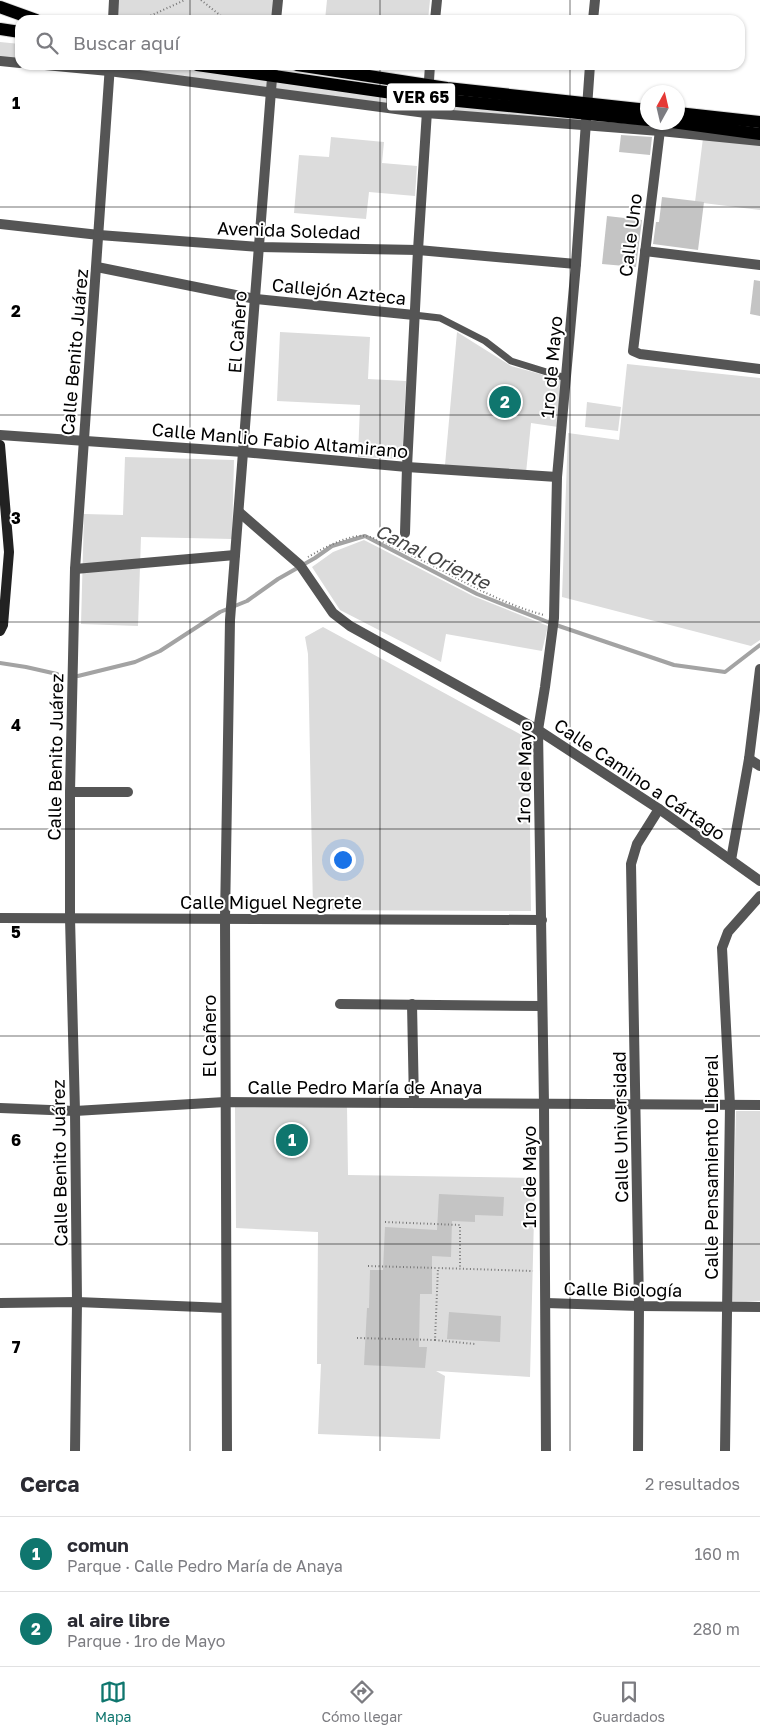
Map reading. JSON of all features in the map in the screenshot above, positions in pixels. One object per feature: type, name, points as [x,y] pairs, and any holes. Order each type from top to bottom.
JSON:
[{"type":"main road","points":[[0,7],[22,15]]},
{"type":"main road","points":[[0,29],[15,31]]},
{"type":"main road","name":"VER 65","points":[[273,70],[427,98],[640,119]]},
{"type":"main road","name":"VER 65","points":[[330,70],[446,88],[587,114],[640,111]]},
{"type":"main road","points":[[685,114],[760,122]]},
{"type":"main road","points":[[685,124],[760,134]]},
{"type":"main road","points":[[0,445],[9,552],[2,606],[4,625],[0,631]]},
{"type":"street","points":[[113,15],[114,0]]},
{"type":"street","points":[[276,15],[278,0]]},
{"type":"street","points":[[436,15],[437,0]]},
{"type":"street","points":[[594,15],[595,0]]},
{"type":"street","points":[[0,61],[15,62]]},
{"type":"street","name":"Calle Benito Juárez","points":[[75,1451],[77,1302],[70,918],[70,792],[75,569],[110,70]]},
{"type":"street","points":[[123,70],[426,113],[587,114],[640,123]]},
{"type":"street","name":"El Cañero","points":[[227,1451],[224,918],[230,620],[273,70]]},
{"type":"street","points":[[406,532],[414,315],[430,70]]},
{"type":"street","name":"1ro de Mayo","points":[[546,1451],[546,1271],[538,730],[554,618],[557,477],[576,264],[590,70]]},
{"type":"street","name":"Calle Uno","points":[[661,130],[633,351],[640,354],[760,369]]},
{"type":"street","points":[[682,130],[760,141]]},
{"type":"street","name":"Avenida Soledad","points":[[0,224],[99,235],[259,247],[418,250],[576,264]]},
{"type":"street","points":[[645,251],[760,265]]},
{"type":"street","name":"Callejón Azteca","points":[[97,267],[256,299],[414,315]]},
{"type":"street","name":"Calle Manlio Fabio Altamirano","points":[[0,434],[243,452],[407,467],[557,477]]},
{"type":"street","name":"Calle Camino a Cártago","points":[[239,512],[298,564],[333,613],[350,626],[538,730],[658,809],[760,881]]},
{"type":"street","points":[[75,569],[235,555]]},
{"type":"street","points":[[730,860],[748,759],[760,669]]},
{"type":"street","points":[[748,759],[760,766]]},
{"type":"street","points":[[70,792],[128,792]]},
{"type":"street","name":"Calle Universidad","points":[[638,1451],[639,1306],[632,864],[637,844],[658,809]]},
{"type":"street","name":"Calle Pensamiento Liberal","points":[[725,1451],[730,1105],[722,948],[728,932],[760,896]]},
{"type":"street","name":"Calle Miguel Negrete","points":[[0,918],[542,920]]},
{"type":"street","points":[[340,1004],[542,1006]]},
{"type":"street","points":[[412,1004],[414,1103]]},
{"type":"street","name":"Calle Pedro María de Anaya","points":[[0,1108],[75,1111],[225,1102],[760,1105]]},
{"type":"street","points":[[0,1303],[77,1302],[226,1308]]},
{"type":"street","name":"Calle Biología","points":[[546,1303],[760,1307]]},
{"type":"lane","name":"Callejón Azteca","points":[[414,315],[440,318],[485,341],[511,361],[566,378]]},
{"type":"path","points":[[152,15],[185,0]]},
{"type":"path","points":[[201,0],[220,15]]},
{"type":"path","points":[[298,564],[331,545],[346,539],[365,536],[395,547],[476,588],[534,612],[554,618]]},
{"type":"path","points":[[385,1222],[460,1226],[460,1269]]},
{"type":"path","points":[[368,1266],[546,1271]]},
{"type":"path","points":[[435,1340],[438,1268]]},
{"type":"path","points":[[357,1338],[435,1340],[475,1344]]},
{"type":"shaded area","points":[[117,0],[277,0],[276,15],[116,15]]},
{"type":"shaded area","points":[[327,0],[430,0],[428,15],[326,15]]},
{"type":"shaded area","points":[[0,42],[15,44],[15,64],[0,63]]},
{"type":"shaded area","points":[[110,70],[214,70],[270,78],[269,90]]},
{"type":"shaded area","points":[[274,79],[587,114],[586,125],[273,92]]},
{"type":"shaded area","points":[[331,137],[384,142],[382,163],[417,166],[415,196],[369,192],[366,219],[294,213],[299,155],[329,157]]},
{"type":"shaded area","points":[[703,138],[760,145],[760,210],[695,202]]},
{"type":"shaded area","points":[[280,332],[370,337],[368,379],[406,381],[402,459],[358,457],[360,405],[277,401]]},
{"type":"shaded area","points":[[457,332],[511,366],[562,380],[558,427],[531,423],[526,473],[445,465]]},
{"type":"shaded area","points":[[627,364],[760,378],[760,640],[751,646],[562,597],[568,433],[619,440]]},
{"type":"shaded area","points":[[587,402],[621,407],[618,431],[585,427]]},
{"type":"shaded area","points":[[125,457],[234,460],[232,539],[141,537],[138,626],[81,624],[84,514],[123,515]]},
{"type":"shaded area","points":[[364,540],[473,596],[548,626],[542,651],[446,634],[441,662],[340,610],[312,567],[333,552]]},
{"type":"shaded area","points":[[323,627],[529,739],[531,911],[313,910],[308,654],[305,637]]},
{"type":"shaded area","points":[[235,1106],[347,1106],[348,1175],[535,1178],[530,1377],[436,1371],[445,1376],[440,1439],[318,1434],[321,1364],[317,1364],[318,1232],[236,1228]]},
{"type":"shaded area","points":[[736,1111],[760,1111],[760,1301],[731,1303]]},
{"type":"building","points":[[621,135],[652,137],[650,155],[619,152]]},
{"type":"building","points":[[662,197],[704,202],[698,250],[653,244],[656,222],[659,222]]},
{"type":"building","points":[[607,216],[642,220],[636,267],[602,264]]},
{"type":"building","points":[[754,280],[760,281],[760,316],[750,314]]},
{"type":"building","points":[[439,1194],[504,1197],[503,1216],[475,1215],[475,1222],[452,1221],[451,1257],[432,1256],[432,1294],[420,1294],[419,1347],[427,1347],[425,1368],[364,1365],[370,1270],[383,1270],[385,1227],[437,1230]]},
{"type":"building","points":[[449,1312],[501,1316],[500,1342],[447,1339]]},
{"type":"waterway","name":"Canal Oriente","points":[[78,676],[135,662],[160,651],[220,612],[247,601],[278,579],[332,546],[365,536],[477,594],[553,624],[674,665],[725,672],[760,645]]},
{"type":"waterway","name":"Canal Oriente","points":[[0,663],[57,674]]},
{"type":"place","name":"al aire libre","points":[[505,402]]},
{"type":"place","name":"comun","points":[[292,1140]]}]
